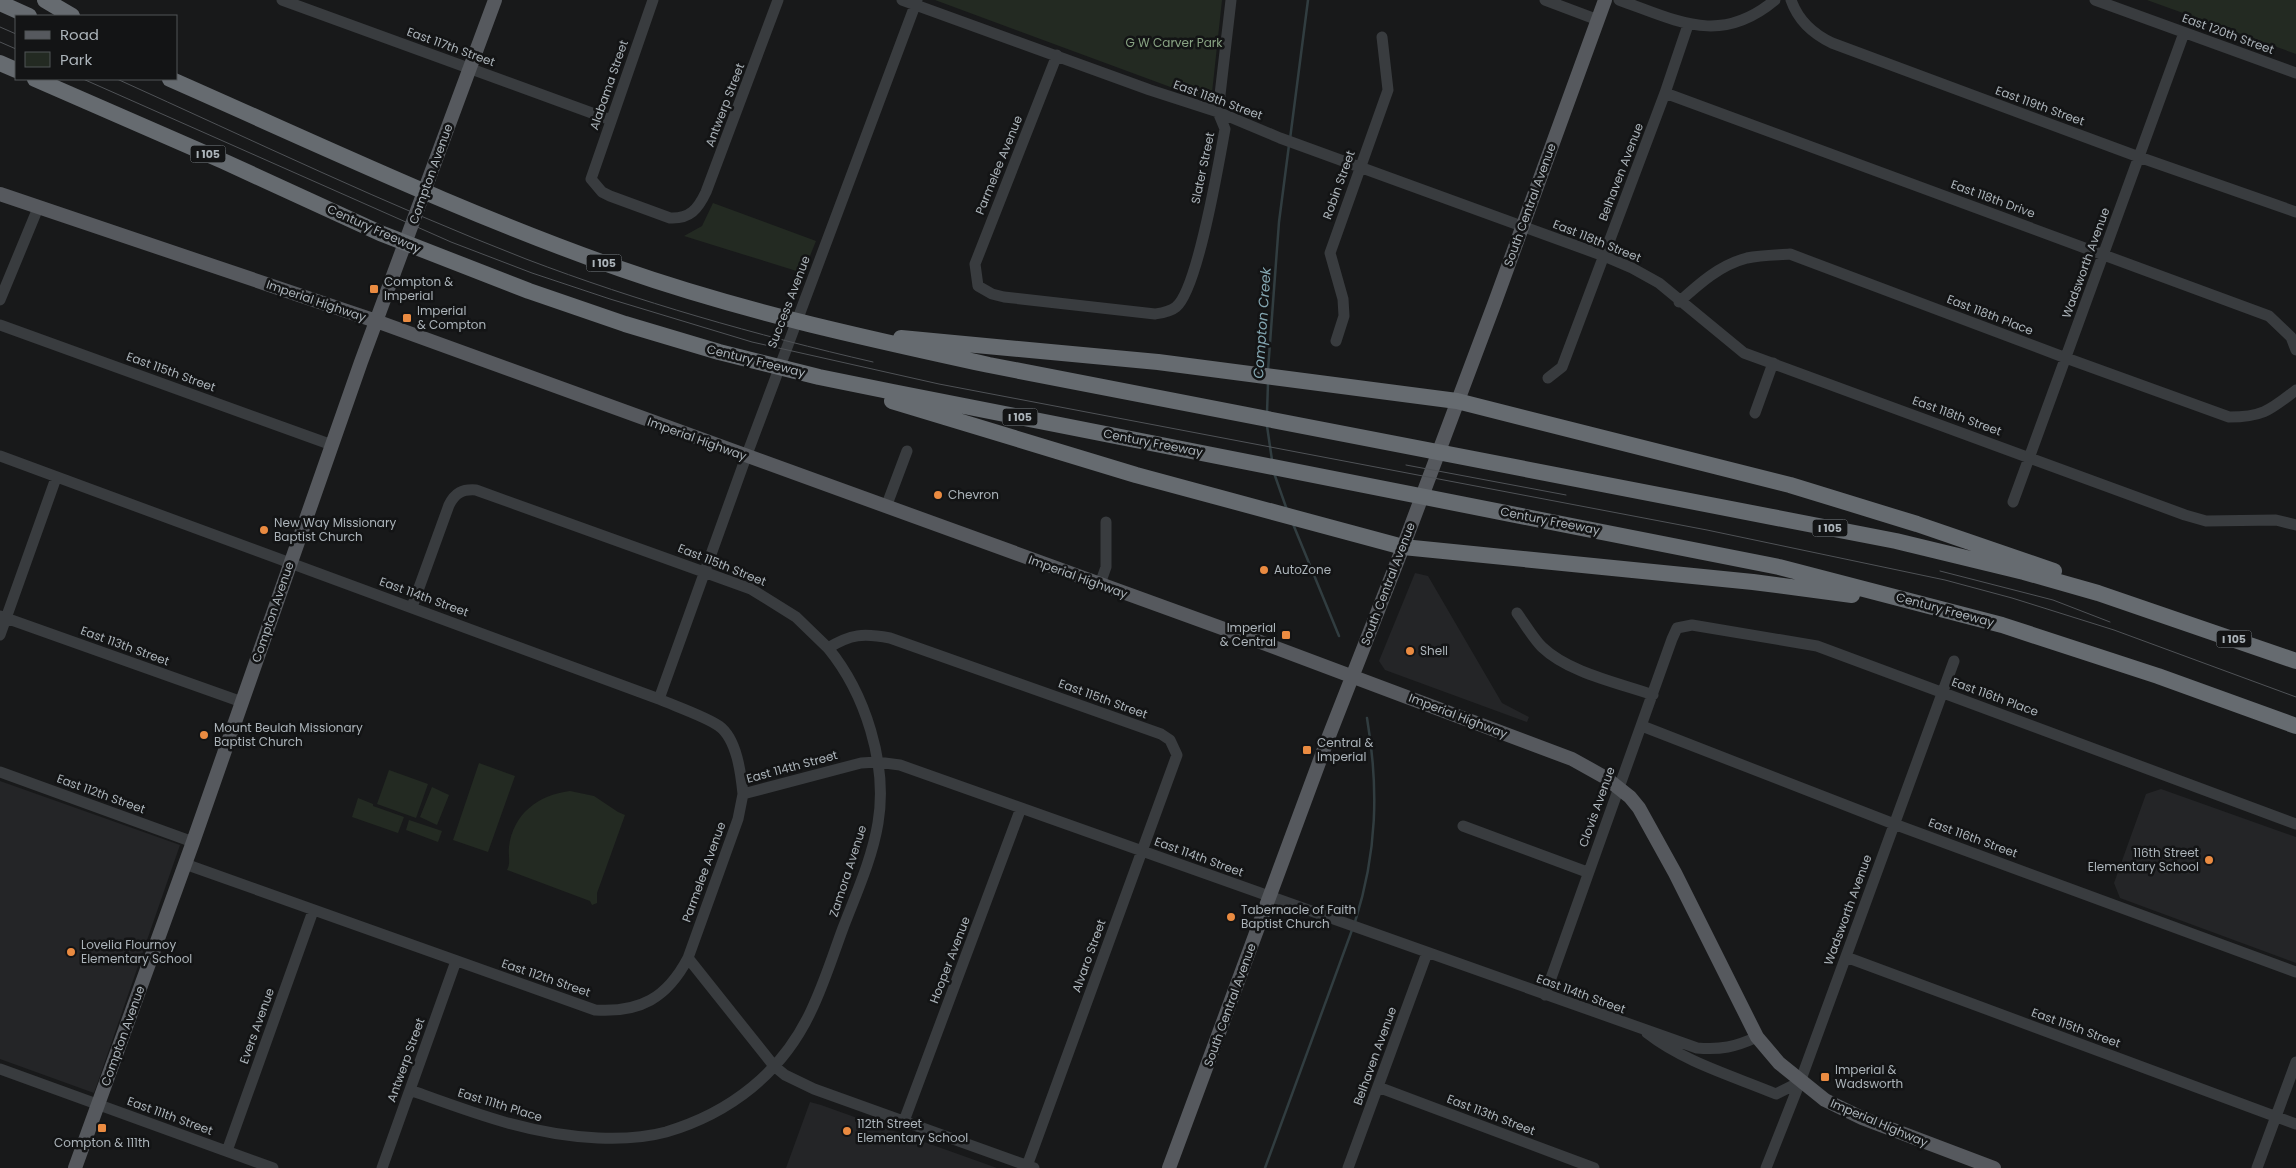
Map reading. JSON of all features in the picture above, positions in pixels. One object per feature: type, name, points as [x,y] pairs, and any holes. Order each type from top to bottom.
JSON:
[{"type":"highway","points":[[45,0],[70,15]]},
{"type":"highway","points":[[0,3],[27,15]]},
{"type":"highway","points":[[0,63],[15,70]]},
{"type":"highway","points":[[178,75],[242,111]]},
{"type":"highway","name":"Century Freeway","points":[[37,80],[380,233],[433,254],[577,308],[743,358],[819,376],[1735,557],[1916,602],[2080,650],[2296,726]]},
{"type":"highway","name":"I 105","points":[[172,80],[451,204],[614,266],[761,312],[859,337],[1189,404],[1896,541],[2024,572],[2172,617],[2296,661]]},
{"type":"highway","points":[[859,337],[923,339],[994,348],[1158,362],[1457,401],[1790,484],[2035,564],[2172,617]]},
{"type":"highway","points":[[819,376],[956,422],[1136,475],[1403,547],[1753,582],[1916,602]]},
{"type":"main road","name":"Compton Avenue","points":[[75,1168],[193,842],[332,444],[495,0]]},
{"type":"main road","name":"South Central Avenue","points":[[1170,1168],[1352,676],[1403,547],[1605,0]]},
{"type":"main road","name":"Imperial Highway","points":[[0,194],[376,322],[1352,676],[1572,759],[1591,768],[1618,786],[1630,797],[1649,824],[1757,1037],[1779,1063],[1800,1082],[1825,1100],[1862,1118],[1994,1168]]},
{"type":"street","name":"East 117th Street","points":[[282,0],[611,120]]},
{"type":"street","name":"Alabama Street","points":[[591,179],[653,0]]},
{"type":"street","name":"Antwerp Street","points":[[591,179],[602,192],[610,196],[670,218],[678,219],[690,215],[698,208],[706,192],[778,0]]},
{"type":"street","name":"East 118th Street","points":[[902,0],[916,2],[1057,55],[1218,112],[1280,138],[1604,256],[1632,268],[1659,284],[1744,353],[2030,457],[2185,516],[2206,521],[2276,520],[2296,525]]},
{"type":"street","name":"Slater Street","points":[[1176,307],[1189,286],[1199,255],[1226,129],[1218,112],[1231,0]]},
{"type":"street","points":[[1545,0],[1598,20]]},
{"type":"street","points":[[1619,0],[1688,24],[1721,27],[1744,21],[1775,0]]},
{"type":"street","name":"East 119th Street","points":[[1791,0],[1804,22],[1817,36],[1832,43],[2139,157],[2296,212]]},
{"type":"street","name":"East 120th Street","points":[[2095,0],[2296,73]]},
{"type":"street","name":"Success Avenue","points":[[659,699],[746,457],[916,2]]},
{"type":"street","name":"Belhaven Avenue","points":[[1548,378],[1562,367],[1665,94],[1688,24]]},
{"type":"street","name":"Wadsworth Avenue","points":[[2013,502],[2184,33]]},
{"type":"street","name":"Robin Street","points":[[1336,341],[1344,316],[1344,298],[1332,265],[1330,253],[1388,90],[1382,37]]},
{"type":"street","name":"Parmelee Avenue","points":[[1057,55],[975,264],[978,286],[992,294],[1004,297],[1155,314],[1166,313],[1176,307]]},
{"type":"street","name":"East 118th Drive","points":[[1665,94],[2269,316],[2291,337],[2296,350]]},
{"type":"street","points":[[0,300],[38,208]]},
{"type":"street","name":"East 118th Place","points":[[1679,302],[1716,271],[1732,263],[1749,257],[1790,254],[2229,417],[2251,417],[2272,408],[2296,390]]},
{"type":"street","name":"East 115th Street","points":[[0,325],[332,444]]},
{"type":"street","points":[[1755,413],[1773,363]]},
{"type":"street","points":[[886,507],[907,451]]},
{"type":"street","name":"East 114th Street","points":[[0,456],[659,699],[720,726],[732,745],[741,767],[743,794],[860,763],[877,762],[900,765],[1644,1031],[1697,1048],[1718,1050],[1738,1045],[1757,1037]]},
{"type":"street","points":[[0,634],[3,617],[56,478]]},
{"type":"street","name":"East 115th Street","points":[[412,607],[449,505],[459,492],[467,489],[489,494],[751,590],[774,602],[814,633],[828,648],[843,639],[858,634],[890,638],[1161,734],[1170,740],[1177,755]]},
{"type":"street","points":[[1100,584],[1106,567],[1106,522]]},
{"type":"street","points":[[1517,613],[1542,647],[1562,662],[1593,675],[1653,694]]},
{"type":"street","name":"East 113th Street","points":[[3,617],[242,702]]},
{"type":"street","name":"East 116th Place","points":[[1677,628],[1692,625],[1817,646],[2296,824]]},
{"type":"street","name":"Clovis Avenue","points":[[1545,995],[1587,872],[1677,628]]},
{"type":"street","name":"Zamora Avenue","points":[[774,1066],[811,1012],[872,846],[878,822],[880,801],[877,762],[867,722],[854,685],[828,648]]},
{"type":"street","name":"Wadsworth Avenue","points":[[1766,1168],[1846,958],[1954,661]]},
{"type":"street","name":"East 116th Street","points":[[1642,726],[1894,824],[2296,972]]},
{"type":"street","name":"Alvaro Street","points":[[1030,1167],[1177,755]]},
{"type":"street","name":"East 112th Street","points":[[0,772],[193,842]]},
{"type":"street","name":"Parmelee Avenue","points":[[688,958],[738,819],[743,794]]},
{"type":"street","name":"Hooper Avenue","points":[[904,1122],[1021,808]]},
{"type":"street","points":[[1464,826],[1587,872]]},
{"type":"street","name":"East 112th Street","points":[[184,864],[596,1010],[615,1011],[646,1003],[672,985],[688,958]]},
{"type":"street","name":"Evers Avenue","points":[[227,1151],[313,911]]},
{"type":"street","name":"Belhaven Avenue","points":[[1348,1168],[1427,953]]},
{"type":"street","points":[[688,958],[774,1066],[801,1084],[1030,1167]]},
{"type":"street","name":"East 115th Street","points":[[1846,958],[2296,1124]]},
{"type":"street","name":"Antwerp Street","points":[[382,1168],[456,961]]},
{"type":"street","name":"East 114th Street","points":[[1644,1031],[1661,1044],[1686,1058],[1776,1094],[1800,1082]]},
{"type":"street","points":[[2257,1168],[2296,1062]]},
{"type":"street","name":"East 111th Place","points":[[410,1090],[532,1130],[576,1137],[640,1137],[664,1132],[723,1109],[739,1099],[774,1066]]},
{"type":"street","name":"East 111th Street","points":[[0,1069],[273,1168]]},
{"type":"street","name":"East 113th Street","points":[[1378,1087],[1594,1168]]},
{"type":"shaded area","points":[[1415,573],[1428,576],[1502,703],[1529,717],[1527,722],[1385,670],[1379,661]]},
{"type":"shaded area","name":"Lovelia Flournoy Elementary School","points":[[0,781],[180,845],[94,1093],[0,1059]]},
{"type":"shaded area","name":"116th Street Elementary School","points":[[2161,789],[2296,837],[2296,963],[2120,898],[2114,883],[2146,794]]},
{"type":"shaded area","name":"112th Street Elementary School","points":[[810,1102],[821,1105],[997,1168],[786,1168]]},
{"type":"green space","name":"G W Carver Park","points":[[935,0],[1222,0],[1211,102]]},
{"type":"green space","points":[[2147,0],[2296,0],[2296,54]]},
{"type":"green space","points":[[713,203],[816,241],[803,273],[684,236],[702,226]]},
{"type":"green space","points":[[479,763],[515,776],[488,852],[453,840]]},
{"type":"green space","points":[[389,770],[428,784],[416,818],[377,804]]},
{"type":"green space","points":[[432,787],[449,795],[437,825],[420,817]]},
{"type":"green space","points":[[570,791],[594,796],[625,815],[597,893],[597,903],[592,905],[590,901],[507,870],[511,835],[522,816],[538,802],[558,793]]},
{"type":"green space","points":[[358,798],[373,804],[373,806],[404,817],[398,833],[352,817]]},
{"type":"green space","points":[[409,820],[442,831],[438,842],[406,830]]},
{"type":"waterway","name":"Compton Creek","points":[[1290,139],[1308,0]]},
{"type":"waterway","name":"Compton Creek","points":[[1268,370],[1279,222],[1289,145]]},
{"type":"waterway","name":"Compton Creek","points":[[1267,413],[1268,383]]},
{"type":"waterway","name":"Compton Creek","points":[[1267,426],[1272,460]]},
{"type":"waterway","name":"Compton Creek","points":[[1274,473],[1287,510]]},
{"type":"waterway","name":"Compton Creek","points":[[1293,524],[1339,636]]},
{"type":"waterway","points":[[1355,922],[1368,871],[1374,821],[1373,770],[1367,718]]},
{"type":"waterway","points":[[1265,1168],[1352,930]]},
{"type":"tram line","points":[[0,27],[15,34]]},
{"type":"tram line","points":[[0,42],[15,49]]},
{"type":"tram line","points":[[85,80],[451,242],[532,273],[610,299],[752,342],[939,384],[1707,530],[1945,580],[2012,598],[2114,630],[2296,697]]},
{"type":"tram line","points":[[119,80],[371,194],[526,259],[611,289],[698,316],[785,341],[873,362]]},
{"type":"tram line","points":[[1406,465],[1566,495]]},
{"type":"tram line","points":[[1940,571],[2053,600],[2110,622]]},
{"type":"place","name":"Compton & Imperial","points":[[374,289]]},
{"type":"place","name":"Imperial & Compton","points":[[407,318]]},
{"type":"place","name":"Chevron","points":[[938,495]]},
{"type":"place","name":"New Way Missionary Baptist Church","points":[[264,530]]},
{"type":"place","name":"AutoZone","points":[[1264,570]]},
{"type":"place","name":"Imperial & Central","points":[[1286,635]]},
{"type":"place","name":"Shell","points":[[1410,651]]},
{"type":"place","name":"Mount Beulah Missionary Baptist Church","points":[[204,735]]},
{"type":"place","name":"Central & Imperial","points":[[1307,750]]},
{"type":"place","name":"116th Street Elementary School","points":[[2209,860]]},
{"type":"place","name":"Tabernacle of Faith Baptist Church","points":[[1231,917]]},
{"type":"place","name":"Lovelia Flournoy Elementary School","points":[[71,952]]},
{"type":"place","name":"Imperial & Wadsworth","points":[[1825,1077]]},
{"type":"place","name":"Compton & 111th","points":[[102,1128]]},
{"type":"place","name":"112th Street Elementary School","points":[[847,1131]]}]
